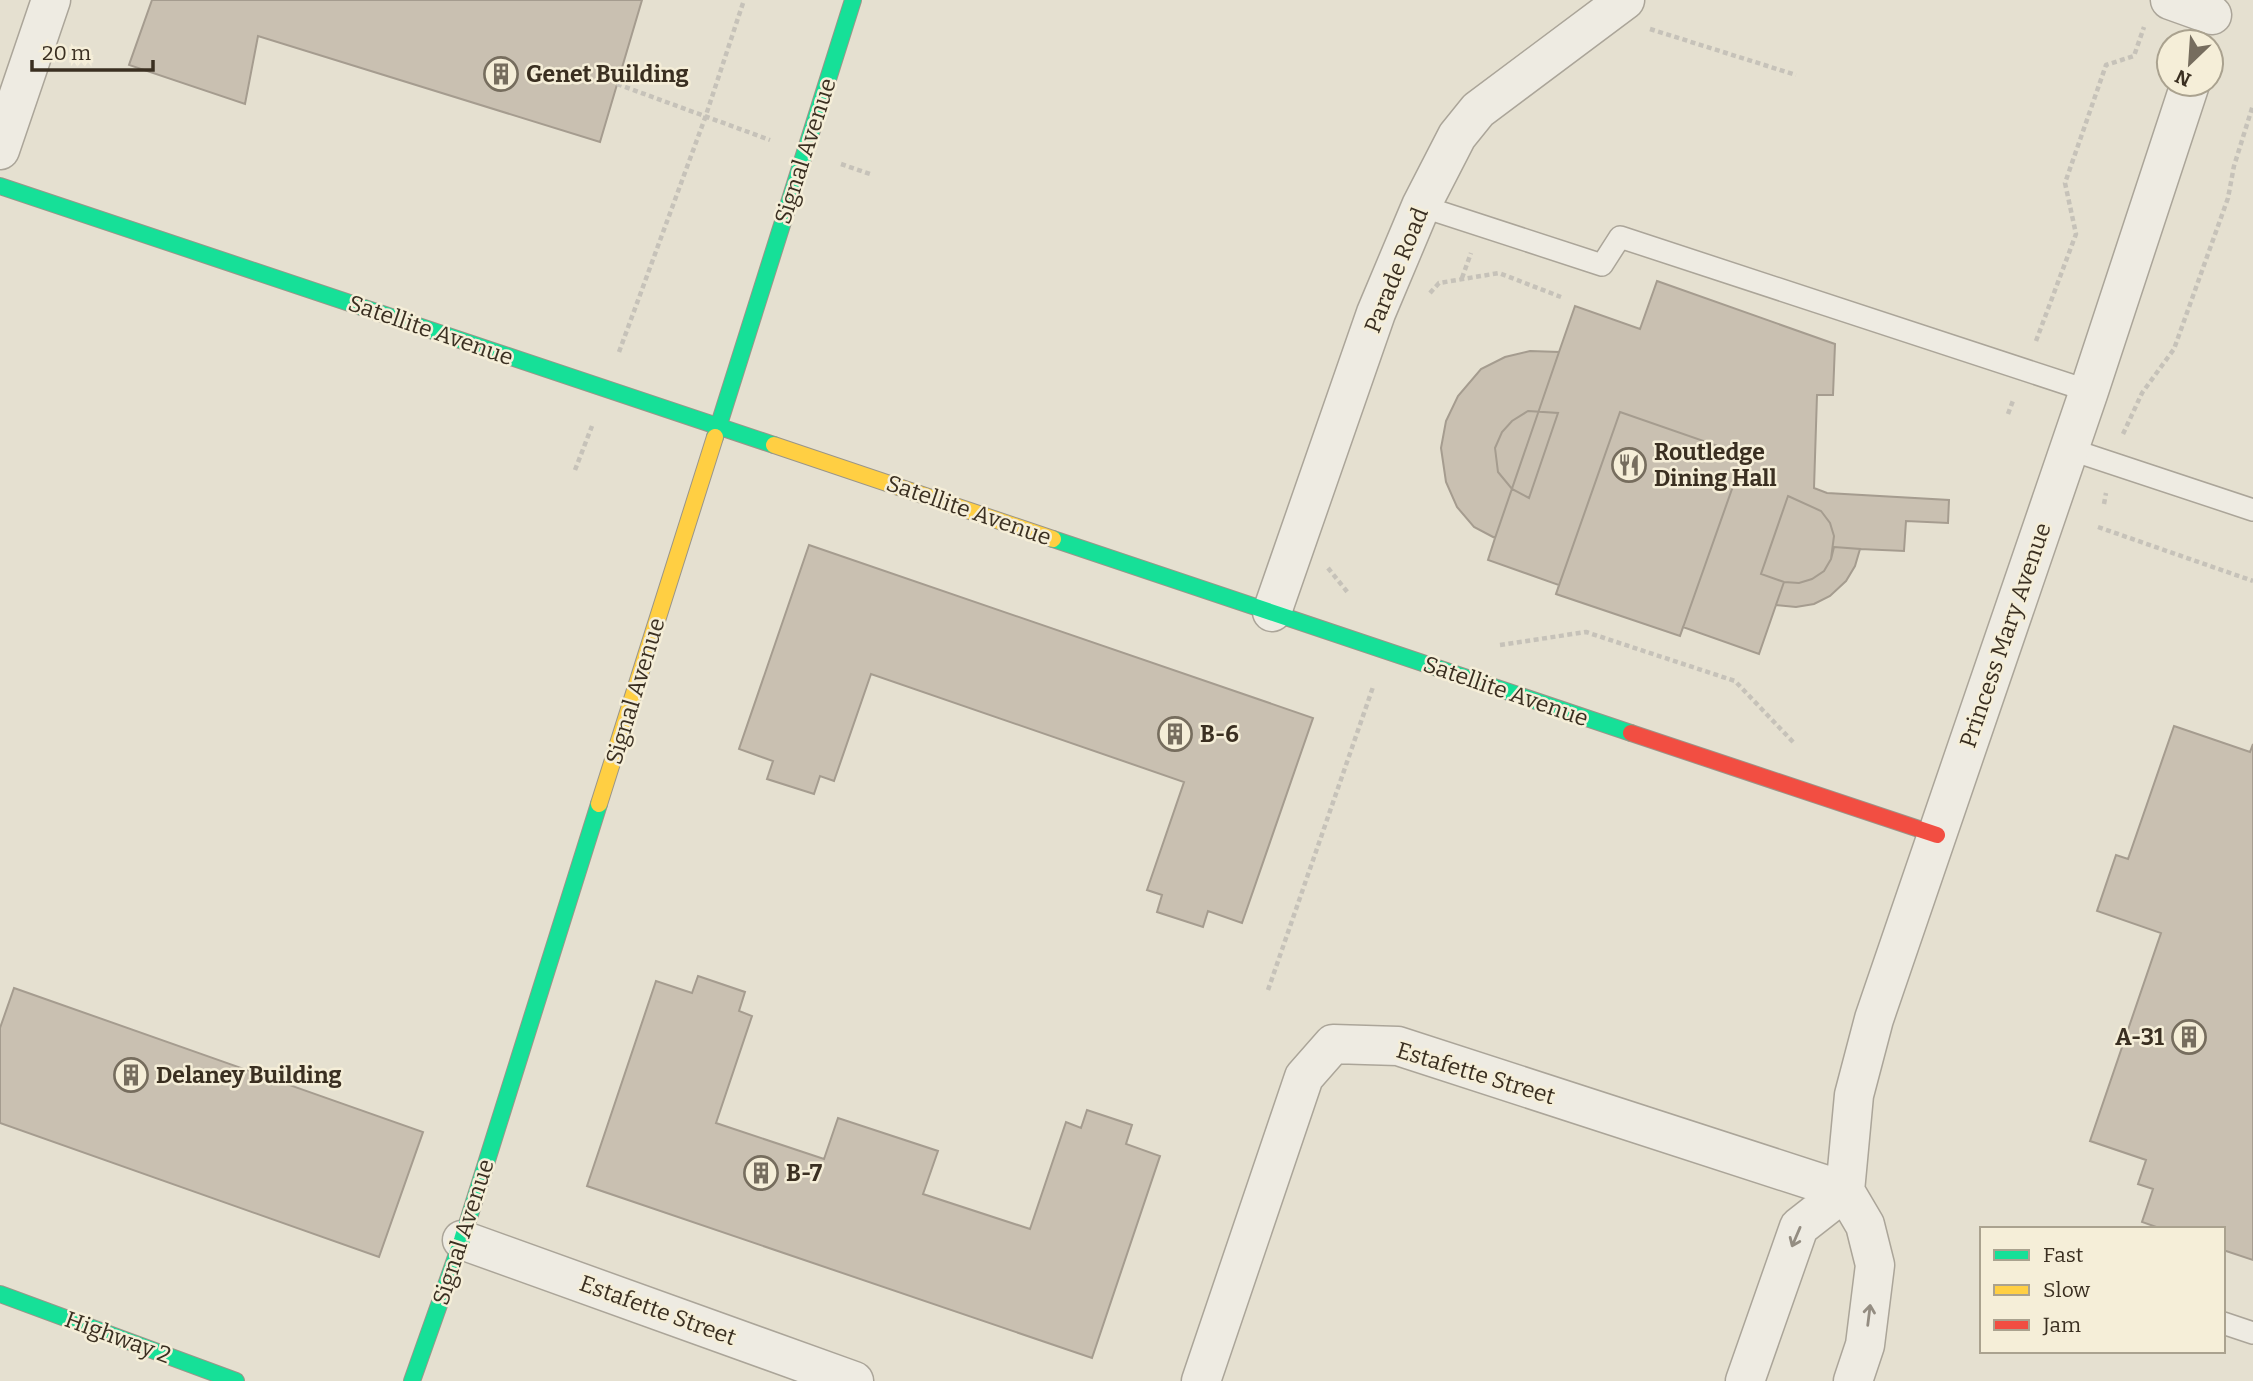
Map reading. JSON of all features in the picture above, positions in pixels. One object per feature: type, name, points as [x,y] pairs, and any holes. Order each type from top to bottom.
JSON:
[{"type":"street","points":[[0,150],[51,0]]},
{"type":"street","name":"Signal Avenue","points":[[412,1381],[462,1240],[853,0]]},
{"type":"street","points":[[2158,11],[2211,19]]},
{"type":"street","name":"Parade Road","points":[[1272,612],[1376,313],[1421,206],[1457,136],[1478,110],[1636,14]]},
{"type":"street","name":"Princess Mary Avenue","points":[[1844,1191],[1854,1095],[1874,1020],[2089,391],[2185,98]]},
{"type":"street","name":"Satellite Avenue","points":[[0,186],[1937,835]]},
{"type":"street","name":"Estafette Street","points":[[1201,1381],[1304,1077],[1332,1044],[1398,1046],[1844,1191]]},
{"type":"street","points":[[1745,1381],[1799,1227],[1844,1191],[1866,1225],[1875,1265],[1865,1345],[1853,1381]]},
{"type":"street","name":"Estafette Street","points":[[462,1240],[855,1381]]},
{"type":"street","name":"Highway 2","points":[[0,1294],[236,1381]]},
{"type":"lane","points":[[1421,206],[1602,265],[1620,237],[2089,391]]},
{"type":"lane","points":[[2069,449],[2253,510]]},
{"type":"lane","points":[[2225,1324],[2253,1333]]},
{"type":"path","points":[[575,470],[705,118],[744,0]]},
{"type":"path","points":[[2034,346],[2076,234],[2065,183],[2106,65],[2134,56],[2158,11]]},
{"type":"path","points":[[1636,14],[1796,75]]},
{"type":"path","points":[[617,84],[705,118],[870,174]]},
{"type":"path","points":[[2123,435],[2142,393],[2174,349],[2228,198],[2234,166],[2253,105]]},
{"type":"path","points":[[1462,279],[1480,226]]},
{"type":"path","points":[[1421,303],[1439,283],[1499,272],[1561,297]]},
{"type":"path","points":[[2098,527],[2253,581]]},
{"type":"path","points":[[1327,567],[1349,594],[1362,598]]},
{"type":"path","points":[[1499,646],[1586,632],[1722,677],[1734,681],[1795,744]]},
{"type":"path","points":[[1268,990],[1386,650]]},
{"type":"building","name":"Genet Building","points":[[152,0],[642,0],[600,142],[258,36],[245,104],[129,65]]},
{"type":"building","name":"Routledge Dining Hall","points":[[1657,281],[1835,344],[1833,395],[1817,395],[1814,488],[1827,493],[1949,500],[1948,523],[1906,521],[1904,551],[1860,549],[1855,566],[1846,581],[1830,596],[1814,604],[1796,607],[1776,605],[1759,654],[1683,627],[1680,636],[1556,594],[1559,585],[1488,560],[1495,538],[1474,527],[1457,507],[1446,482],[1441,448],[1446,421],[1458,396],[1481,369],[1505,357],[1530,351],[1559,352],[1575,306],[1640,329]]},
{"type":"building","points":[[1530,351],[1559,352],[1495,538],[1474,527],[1457,507],[1446,482],[1441,448],[1446,421],[1458,396],[1481,369],[1505,357]]},
{"type":"building","points":[[1528,411],[1558,413],[1529,498],[1512,489],[1498,472],[1495,448],[1502,432],[1512,421]]},
{"type":"building","points":[[1620,412],[1744,455],[1680,636],[1556,594]]},
{"type":"building","points":[[1788,496],[1821,511],[1830,523],[1834,536],[1831,559],[1824,571],[1799,583],[1784,582],[1761,574]]},
{"type":"building","name":"B-6","points":[[809,545],[1313,718],[1242,923],[1208,911],[1203,927],[1157,912],[1162,895],[1147,890],[1184,782],[871,674],[834,781],[820,776],[814,794],[767,779],[773,761],[739,749]]},
{"type":"building","points":[[1834,547],[1860,549],[1855,566],[1846,581],[1830,596],[1814,604],[1796,607],[1776,605],[1784,582],[1799,583],[1824,571]]},
{"type":"building","name":"A-31","points":[[2174,726],[2250,752],[2253,744],[2253,1260],[2225,1251],[2225,1227],[2156,1227],[2142,1222],[2153,1189],[2138,1184],[2146,1160],[2090,1141],[2161,933],[2097,911],[2116,855],[2128,859]]},
{"type":"building","name":"B-7","points":[[698,976],[745,992],[739,1011],[752,1016],[716,1123],[824,1159],[838,1118],[938,1151],[923,1194],[1030,1229],[1066,1122],[1081,1128],[1087,1110],[1132,1125],[1126,1144],[1160,1156],[1092,1358],[587,1186],[656,981],[692,993]]},
{"type":"building","name":"Delaney Building","points":[[14,988],[423,1132],[379,1257],[0,1123],[0,1028]]},
{"type":"traffic: fast","points":[[715,437],[853,0]]},
{"type":"traffic: fast","points":[[0,186],[774,445]]},
{"type":"traffic: fast","points":[[1053,539],[1631,733]]},
{"type":"traffic: fast","points":[[412,1381],[462,1240],[599,804]]},
{"type":"traffic: fast","points":[[0,1294],[236,1381]]},
{"type":"traffic: slow","points":[[599,804],[715,437]]},
{"type":"traffic: slow","points":[[774,445],[1053,539]]},
{"type":"traffic: jam","points":[[1631,733],[1937,835]]},
{"type":"place","name":"Genet Building","points":[[501,74]]},
{"type":"place","name":"Routledge Dining Hall","points":[[1629,465]]},
{"type":"place","name":"B-6","points":[[1175,734]]},
{"type":"place","name":"A-31","points":[[2189,1037]]},
{"type":"place","name":"Delaney Building","points":[[131,1075]]},
{"type":"place","name":"B-7","points":[[761,1173]]}]
